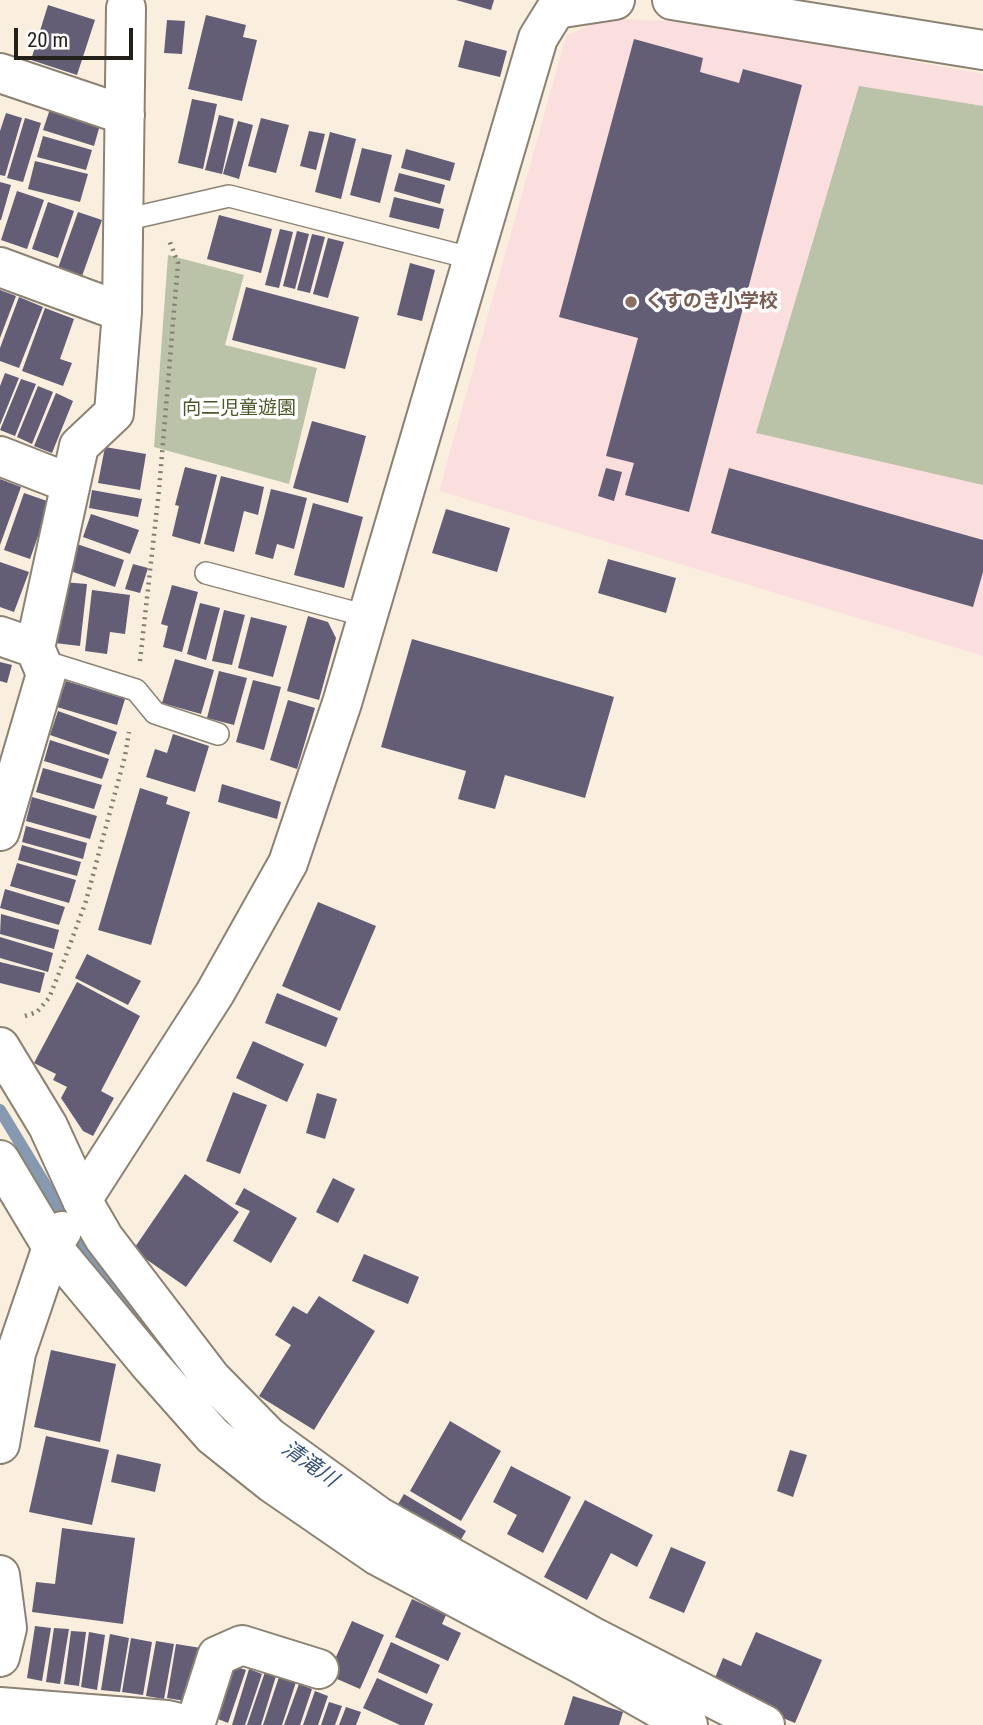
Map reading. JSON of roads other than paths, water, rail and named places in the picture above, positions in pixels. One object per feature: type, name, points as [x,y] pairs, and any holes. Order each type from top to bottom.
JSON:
[{"type":"street","points":[[0,1444],[16,1353],[67,1222],[215,993],[288,863],[368,616],[538,38],[555,4],[615,0]]},
{"type":"street","points":[[672,0],[983,50]]},
{"type":"street","points":[[0,831],[46,674],[25,648],[79,446],[114,413],[122,313],[141,216],[125,115],[123,3]]},
{"type":"street","points":[[0,73],[125,115]]},
{"type":"street","points":[[0,267],[122,313]]},
{"type":"street","points":[[0,456],[69,483]]},
{"type":"street","points":[[0,1047],[48,1126],[67,1222]]},
{"type":"street","points":[[0,1160],[67,1222],[151,1366],[214,1436],[378,1556],[588,1651]]},
{"type":"street","points":[[67,1222],[104,1238],[211,1378],[269,1437],[378,1516],[688,1716],[765,1725]]},
{"type":"street","points":[[0,1575],[7,1628],[0,1657]]},
{"type":"street","points":[[195,1725],[217,1656],[242,1645],[319,1669]]},
{"type":"street","points":[[0,1707],[167,1720],[188,1725]]},
{"type":"lane","points":[[141,216],[229,196],[474,259]]},
{"type":"lane","points":[[206,573],[368,616]]},
{"type":"lane","points":[[25,648],[136,690],[155,713],[218,734]]},
{"type":"waterway","name":"清滝川","points":[[0,1110],[86,1252],[185,1377]]},
{"type":"place","name":"くすのき小学校","points":[[631,302]]},
{"type":"park label","name":"向二児童遊園","points":[[239,409]]}]
